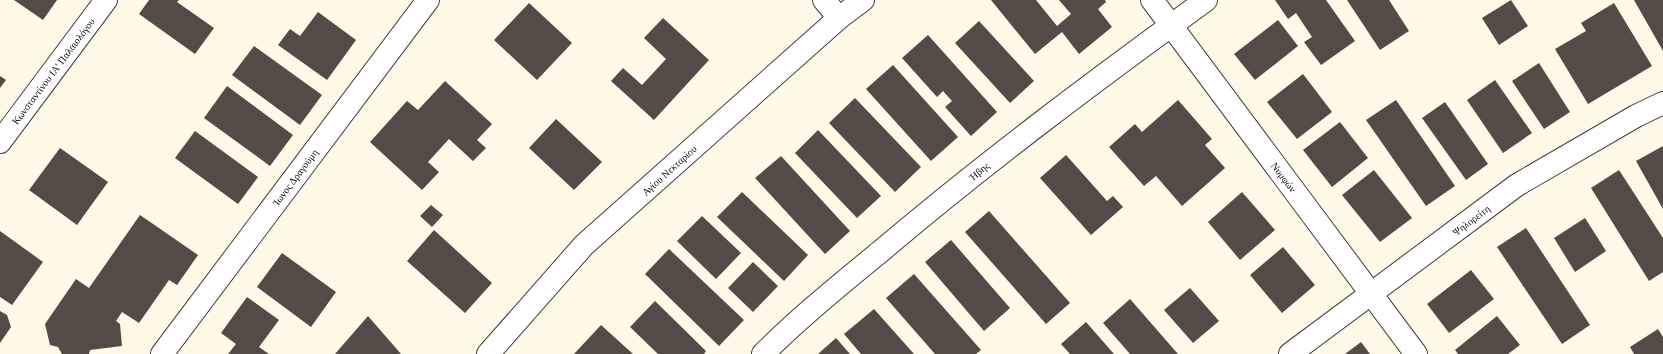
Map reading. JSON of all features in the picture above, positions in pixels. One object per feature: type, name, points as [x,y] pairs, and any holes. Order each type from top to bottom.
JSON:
[{"type":"street","name":"Κωνσταντίνου ΙΑ' Παλαιολόγου","points":[[0,142],[106,0]]},
{"type":"street","name":"Ίωνος Δραγούμη","points":[[162,354],[428,0]]},
{"type":"street","points":[[824,0],[839,18]]},
{"type":"street","name":"Αγίου Νεκταρίου","points":[[488,354],[584,245],[839,18],[863,0]]},
{"type":"street","name":"Νυμφών","points":[[1152,0],[1416,354]]},
{"type":"street","name":"Ήβης","points":[[763,354],[791,326],[918,219],[1021,137],[1206,0]]},
{"type":"street","name":"Ψηλορείτη","points":[[1290,354],[1517,185],[1636,116],[1663,103]]},
{"type":"building","points":[[14,0],[57,0],[43,20]]},
{"type":"building","points":[[149,0],[179,0],[177,2],[214,28],[195,54],[139,14]]},
{"type":"building","points":[[991,0],[1036,0],[1057,26],[1071,14],[1059,0],[1105,0],[1106,2],[1098,9],[1112,27],[1079,54],[1062,32],[1035,54]]},
{"type":"building","points":[[1275,0],[1326,0],[1355,41],[1321,65],[1304,42],[1312,37],[1296,13],[1288,19]]},
{"type":"building","points":[[1347,0],[1389,0],[1409,31],[1380,50]]},
{"type":"building","points":[[1511,0],[1528,26],[1499,45],[1482,18]]},
{"type":"building","points":[[1634,0],[1663,0],[1663,51]]},
{"type":"building","points":[[529,3],[572,43],[537,80],[494,40]]},
{"type":"building","points":[[1614,3],[1652,66],[1588,104],[1555,49],[1586,31],[1581,23]]},
{"type":"building","points":[[318,12],[356,40],[327,80],[278,45],[290,29],[300,36]]},
{"type":"building","points":[[663,18],[709,60],[654,120],[611,81],[623,68],[642,85],[666,59],[644,38]]},
{"type":"building","points":[[1278,20],[1298,46],[1255,80],[1234,54]]},
{"type":"building","points":[[979,21],[1034,81],[1010,103],[955,43]]},
{"type":"building","points":[[928,35],[997,112],[971,136],[945,107],[952,101],[943,91],[937,97],[902,58]]},
{"type":"building","points":[[254,46],[322,95],[300,125],[232,75]]},
{"type":"building","points":[[1539,63],[1570,112],[1544,129],[1512,81]]},
{"type":"building","points":[[893,65],[958,137],[931,161],[866,89]]},
{"type":"building","points":[[1303,74],[1332,112],[1297,139],[1267,102]]},
{"type":"building","points":[[0,76],[6,80],[0,88]]},
{"type":"building","points":[[1495,80],[1532,133],[1503,153],[1467,100]]},
{"type":"building","points":[[445,81],[492,124],[477,140],[486,148],[473,161],[449,139],[428,162],[439,172],[422,190],[370,142],[407,101],[418,110]]},
{"type":"building","points":[[227,86],[293,135],[270,166],[204,118]]},
{"type":"building","points":[[855,98],[921,167],[895,192],[829,123]]},
{"type":"building","points":[[1178,100],[1212,139],[1205,145],[1225,168],[1182,206],[1156,176],[1144,186],[1109,147],[1135,124],[1142,132]]},
{"type":"building","points":[[1396,100],[1455,186],[1426,206],[1366,120]]},
{"type":"building","points":[[1445,102],[1488,164],[1466,180],[1422,118]]},
{"type":"building","points":[[556,119],[602,162],[574,190],[529,148]]},
{"type":"building","points":[[1340,122],[1368,158],[1332,187],[1303,150]]},
{"type":"building","points":[[818,130],[881,196],[857,218],[795,153]]},
{"type":"building","points":[[195,131],[258,177],[238,204],[175,158]]},
{"type":"building","points":[[1663,146],[1663,209],[1636,161]]},
{"type":"building","points":[[60,148],[108,182],[77,225],[29,190]]},
{"type":"building","points":[[1066,155],[1107,201],[1113,196],[1123,207],[1091,235],[1040,178]]},
{"type":"building","points":[[781,156],[850,231],[825,254],[755,178]]},
{"type":"building","points":[[1374,170],[1412,218],[1380,242],[1342,195]]},
{"type":"building","points":[[1619,170],[1663,238],[1663,272],[1649,281],[1591,188]]},
{"type":"building","points":[[742,192],[808,255],[784,281],[717,217]]},
{"type":"building","points":[[1242,192],[1275,230],[1240,260],[1208,222]]},
{"type":"building","points":[[431,205],[443,215],[432,227],[420,216]]},
{"type":"building","points":[[989,211],[1070,303],[1046,324],[965,232]]},
{"type":"building","points":[[140,215],[198,255],[177,285],[169,280],[139,323],[122,312],[116,321],[120,324],[122,346],[90,350],[89,354],[62,354],[58,347],[50,345],[45,324],[76,279],[89,288]]},
{"type":"building","points":[[702,216],[741,253],[716,279],[677,241]]},
{"type":"building","points":[[1585,218],[1606,251],[1575,272],[1554,238]]},
{"type":"building","points":[[1526,228],[1590,325],[1562,344],[1497,247]]},
{"type":"building","points":[[434,230],[492,283],[465,313],[407,261]]},
{"type":"building","points":[[0,231],[43,262],[12,305],[0,297]]},
{"type":"building","points":[[951,240],[1010,308],[984,331],[925,262]]},
{"type":"building","points":[[1283,247],[1315,285],[1282,313],[1250,275]]},
{"type":"building","points":[[669,249],[744,320],[719,346],[645,274]]},
{"type":"building","points":[[282,253],[336,292],[311,327],[257,287]]},
{"type":"building","points":[[753,262],[778,286],[753,312],[728,288]]},
{"type":"building","points":[[1471,270],[1494,299],[1449,333],[1427,304]]},
{"type":"building","points":[[914,274],[981,350],[976,354],[935,354],[886,298]]},
{"type":"building","points":[[1190,288],[1219,321],[1193,343],[1164,310]]},
{"type":"building","points":[[247,297],[279,320],[259,347],[269,354],[228,354],[236,344],[221,333]]},
{"type":"building","points":[[1130,299],[1178,354],[1130,354],[1103,323]]},
{"type":"building","points":[[655,301],[706,351],[704,354],[658,354],[630,327]]},
{"type":"building","points":[[874,309],[914,354],[861,354],[844,334]]},
{"type":"building","points":[[0,311],[7,315],[11,327],[0,343]]},
{"type":"building","points":[[368,316],[401,354],[335,354]]},
{"type":"building","points":[[1497,316],[1520,345],[1508,354],[1458,354],[1455,350]]},
{"type":"building","points":[[1086,322],[1114,354],[1070,354],[1061,344]]},
{"type":"building","points":[[601,325],[633,354],[574,354]]},
{"type":"building","points":[[1658,329],[1663,337],[1663,354],[1634,354],[1630,347]]},
{"type":"building","points":[[836,338],[850,354],[818,354]]},
{"type":"building","points":[[1361,342],[1370,354],[1345,354]]}]
